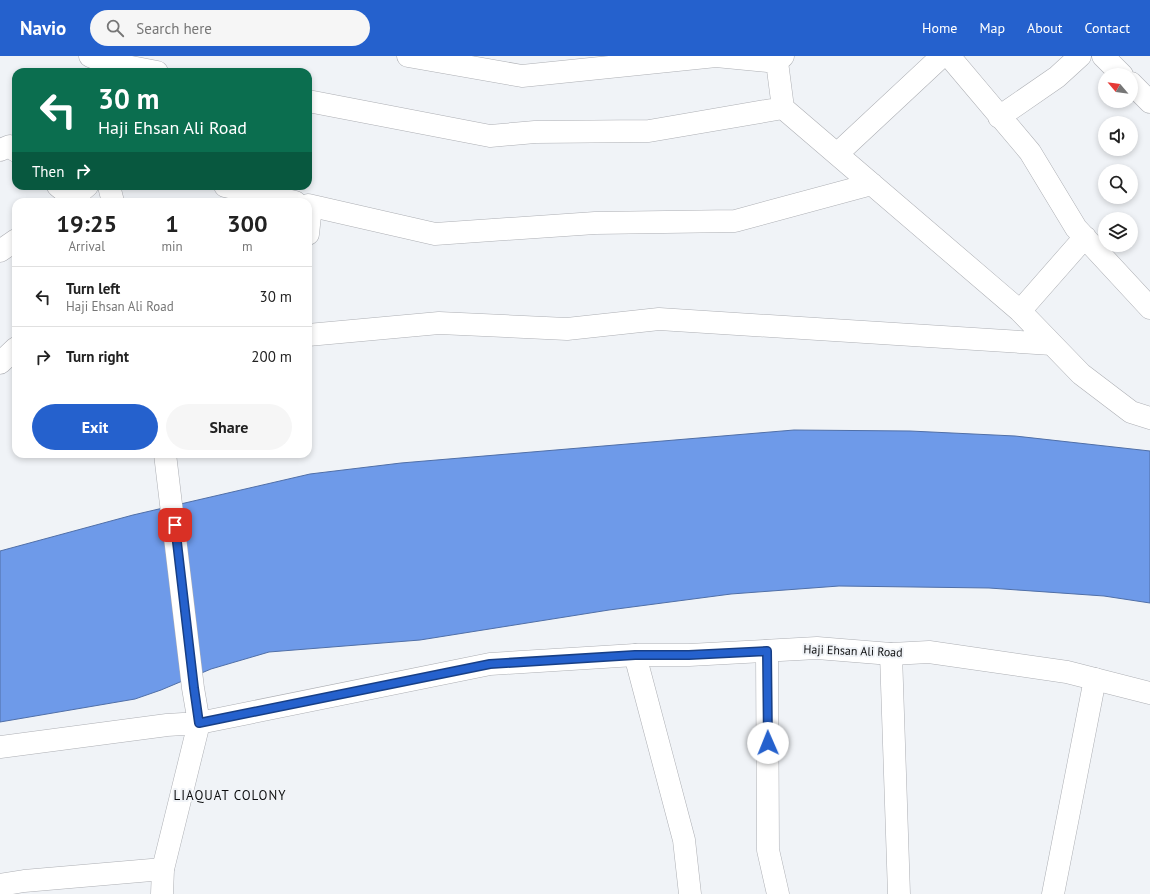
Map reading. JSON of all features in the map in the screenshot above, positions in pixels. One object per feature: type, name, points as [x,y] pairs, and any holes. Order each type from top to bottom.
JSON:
[{"type":"street","points":[[408,56],[522,76],[560,65],[716,56],[776,58],[783,108],[1020,311],[1081,374],[1131,412],[1150,418]]},
{"type":"street","points":[[837,154],[942,56]]},
{"type":"street","points":[[949,56],[1030,152],[1076,228],[1150,308]]},
{"type":"street","points":[[999,117],[1057,77],[1080,56]]},
{"type":"street","points":[[1102,56],[1115,68]]},
{"type":"street","points":[[101,62],[135,68]]},
{"type":"street","points":[[1138,90],[1150,102]]},
{"type":"street","points":[[312,102],[490,136],[535,132],[649,131],[783,108]]},
{"type":"street","points":[[0,150],[10,146],[12,148]]},
{"type":"street","points":[[312,206],[435,234],[595,223],[734,221],[872,184]]},
{"type":"street","points":[[243,190],[278,198]]},
{"type":"street","points":[[1020,311],[1085,237]]},
{"type":"street","points":[[0,251],[12,243]]},
{"type":"street","points":[[312,335],[439,323],[568,330],[659,319],[1052,344]]},
{"type":"street","points":[[0,363],[12,352]]},
{"type":"street","points":[[162,894],[163,869],[199,723],[170,481],[166,458]]},
{"type":"street","name":"Haji Ehsan Ali Road","points":[[0,747],[167,725],[199,723],[490,664],[635,655],[689,655],[816,648],[892,654],[929,652],[1067,672],[1150,693]]},
{"type":"street","points":[[767,651],[768,850],[778,894]]},
{"type":"street","points":[[892,654],[899,894]]},
{"type":"street","points":[[635,655],[684,840],[690,894]]},
{"type":"street","points":[[1053,894],[1095,679]]},
{"type":"street","points":[[0,885],[24,881],[163,869]]},
{"type":"water","points":[[794,430],[910,431],[1015,436],[1150,451],[1150,603],[1104,596],[989,588],[839,586],[731,594],[609,610],[420,640],[269,652],[211,669],[135,699],[0,722],[0,551],[133,515],[310,474],[401,463]]},
{"type":"district","name":"LIAQUAT COLONY","points":[[230,795]]},
{"type":"route","points":[[175,525],[199,723],[490,664],[635,655],[689,655],[767,651],[768,743]]}]
